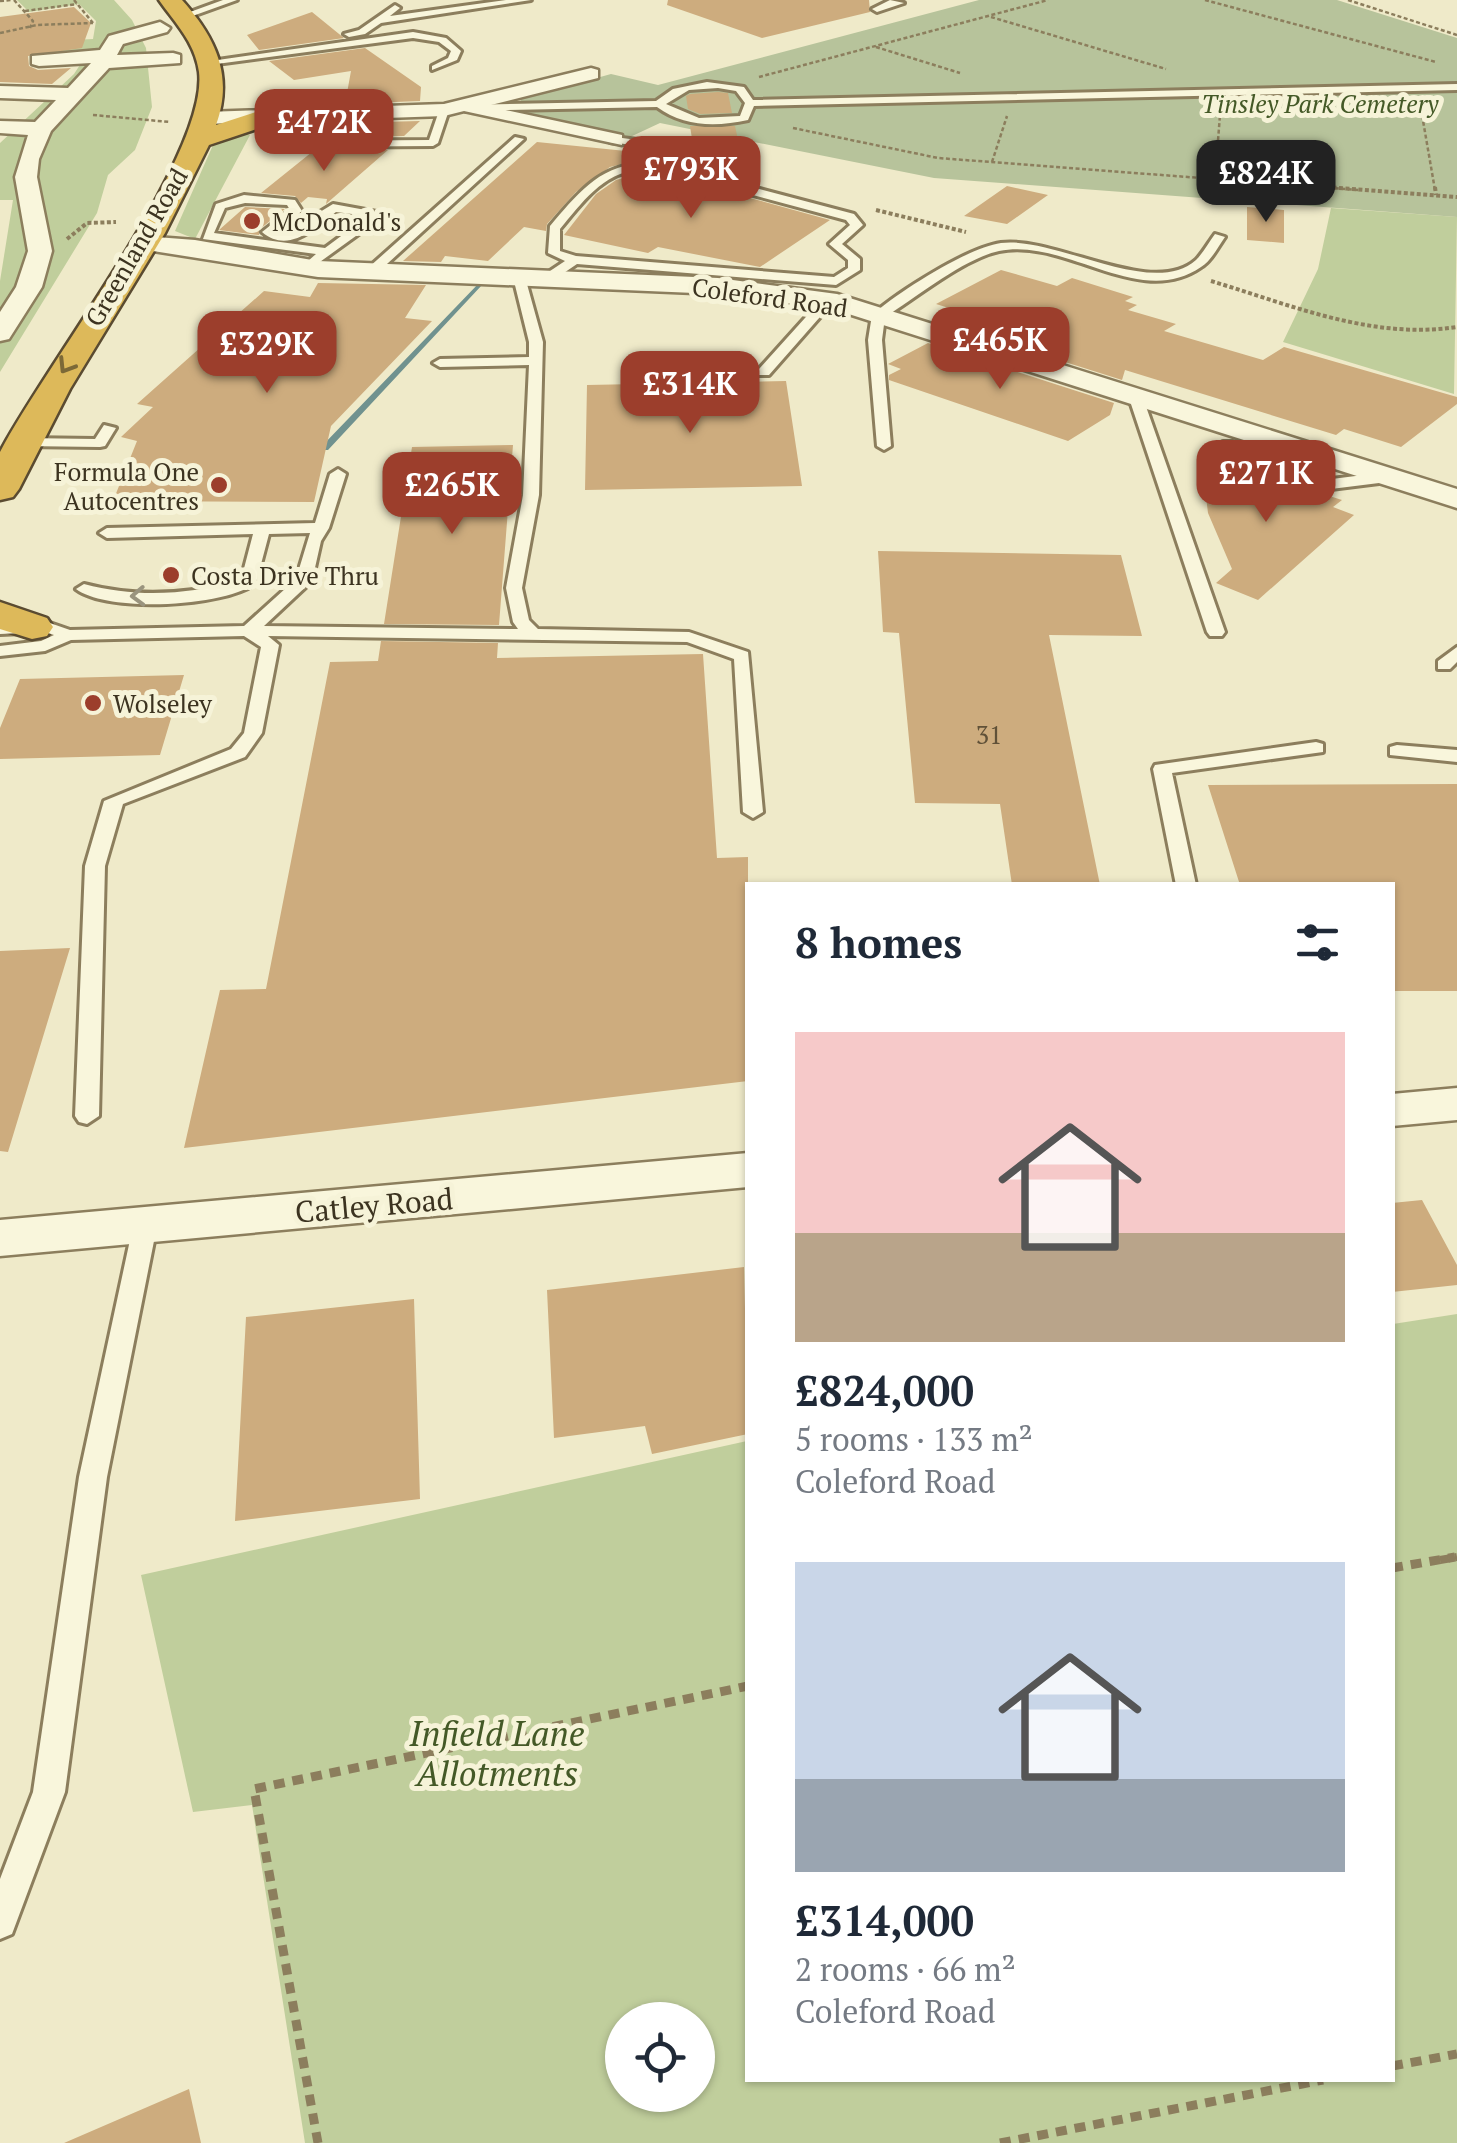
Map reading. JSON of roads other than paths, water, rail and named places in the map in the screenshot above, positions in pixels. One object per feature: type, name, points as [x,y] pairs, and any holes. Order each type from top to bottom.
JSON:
[{"type":"highway","points":[[146,6],[173,60],[174,109],[204,120],[275,114]]},
{"type":"highway","points":[[173,60],[207,54],[177,8]]},
{"type":"highway","name":"Greenland Road","points":[[12,431],[140,249],[204,120],[207,54]]},
{"type":"highway","points":[[108,235],[140,249]]},
{"type":"highway","name":"Greenland Road","points":[[0,489],[12,431],[52,328]]},
{"type":"street","points":[[5,318],[29,287],[40,250],[26,178],[28,159],[46,122],[116,40],[160,28]]},
{"type":"street","points":[[40,60],[173,60]]},
{"type":"street","points":[[455,109],[591,74]]},
{"type":"street","points":[[0,92],[72,94]]},
{"type":"street","points":[[204,120],[231,110],[275,114],[455,109],[614,140]]},
{"type":"street","points":[[0,126],[46,122]]},
{"type":"street","points":[[0,162],[28,159]]},
{"type":"street","name":"Coleford Road","points":[[140,249],[235,257],[314,256],[372,272],[718,286],[828,301],[1457,498]]},
{"type":"street","points":[[1395,1110],[1457,1104]]},
{"type":"street","name":"Catley Road","points":[[0,1238],[745,1170]]},
{"type":"lane","points":[[177,8],[232,0]]},
{"type":"lane","points":[[378,20],[526,0]]},
{"type":"lane","points":[[877,9],[900,3],[896,0]]},
{"type":"lane","points":[[207,54],[362,32],[395,8]]},
{"type":"lane","points":[[207,54],[437,36],[456,52],[452,60],[436,68]]},
{"type":"lane","points":[[750,103],[1457,87]]},
{"type":"lane","points":[[297,144],[433,143],[455,109],[659,104],[682,88],[740,89],[750,103]]},
{"type":"lane","points":[[659,104],[672,116],[702,121],[744,118],[750,103]]},
{"type":"lane","points":[[372,272],[519,140]]},
{"type":"lane","points":[[614,140],[654,145]]},
{"type":"lane","points":[[548,278],[575,260],[836,281],[854,270],[854,259],[835,244],[857,225],[850,217],[765,194],[634,167],[602,180],[554,230],[554,253],[575,260]]},
{"type":"lane","points":[[253,199],[298,207],[268,232],[273,237],[300,234],[333,208],[376,213],[314,256],[215,239],[206,234],[220,206],[253,199]]},
{"type":"lane","points":[[300,234],[314,256]]},
{"type":"lane","points":[[884,446],[874,340],[878,315],[998,247],[1028,247],[1156,278],[1187,274],[1210,256],[1219,237]]},
{"type":"lane","points":[[519,277],[536,342],[536,361],[531,495],[514,588],[521,622],[534,634]]},
{"type":"lane","points":[[764,372],[828,301]]},
{"type":"lane","points":[[440,363],[536,361]]},
{"type":"lane","points":[[1136,398],[1216,632]]},
{"type":"lane","points":[[12,431],[100,444],[109,428]]},
{"type":"lane","points":[[1228,445],[1331,484],[1387,477]]},
{"type":"lane","points":[[248,632],[304,581],[313,541],[338,474]]},
{"type":"lane","points":[[107,533],[321,528]]},
{"type":"lane","points":[[84,589],[106,597],[216,594],[248,583],[262,529]]},
{"type":"lane","points":[[20,631],[689,637],[742,656],[752,812]]},
{"type":"lane","points":[[87,1116],[95,866],[114,801],[238,753],[253,733],[270,660],[270,645],[248,632]]},
{"type":"lane","points":[[1185,882],[1162,769],[1179,763],[1316,748]]},
{"type":"lane","points":[[1397,751],[1457,756]]},
{"type":"lane","points":[[0,1922],[50,1792],[92,1477],[145,1226]]},
{"type":"waterway","points":[[325,448],[480,284]]},
{"type":"place","name":"McDonald's","points":[[252,221]]},
{"type":"place","name":"Formula One Autocentres","points":[[219,485]]},
{"type":"place","name":"Costa Drive Thru","points":[[171,575]]},
{"type":"place","name":"Wolseley","points":[[93,703]]},
{"type":"park label","name":"Tinsley Park Cemetery","points":[[1320,103]]},
{"type":"park label","name":"Infield Lane Allotments","points":[[497,1753]]}]
